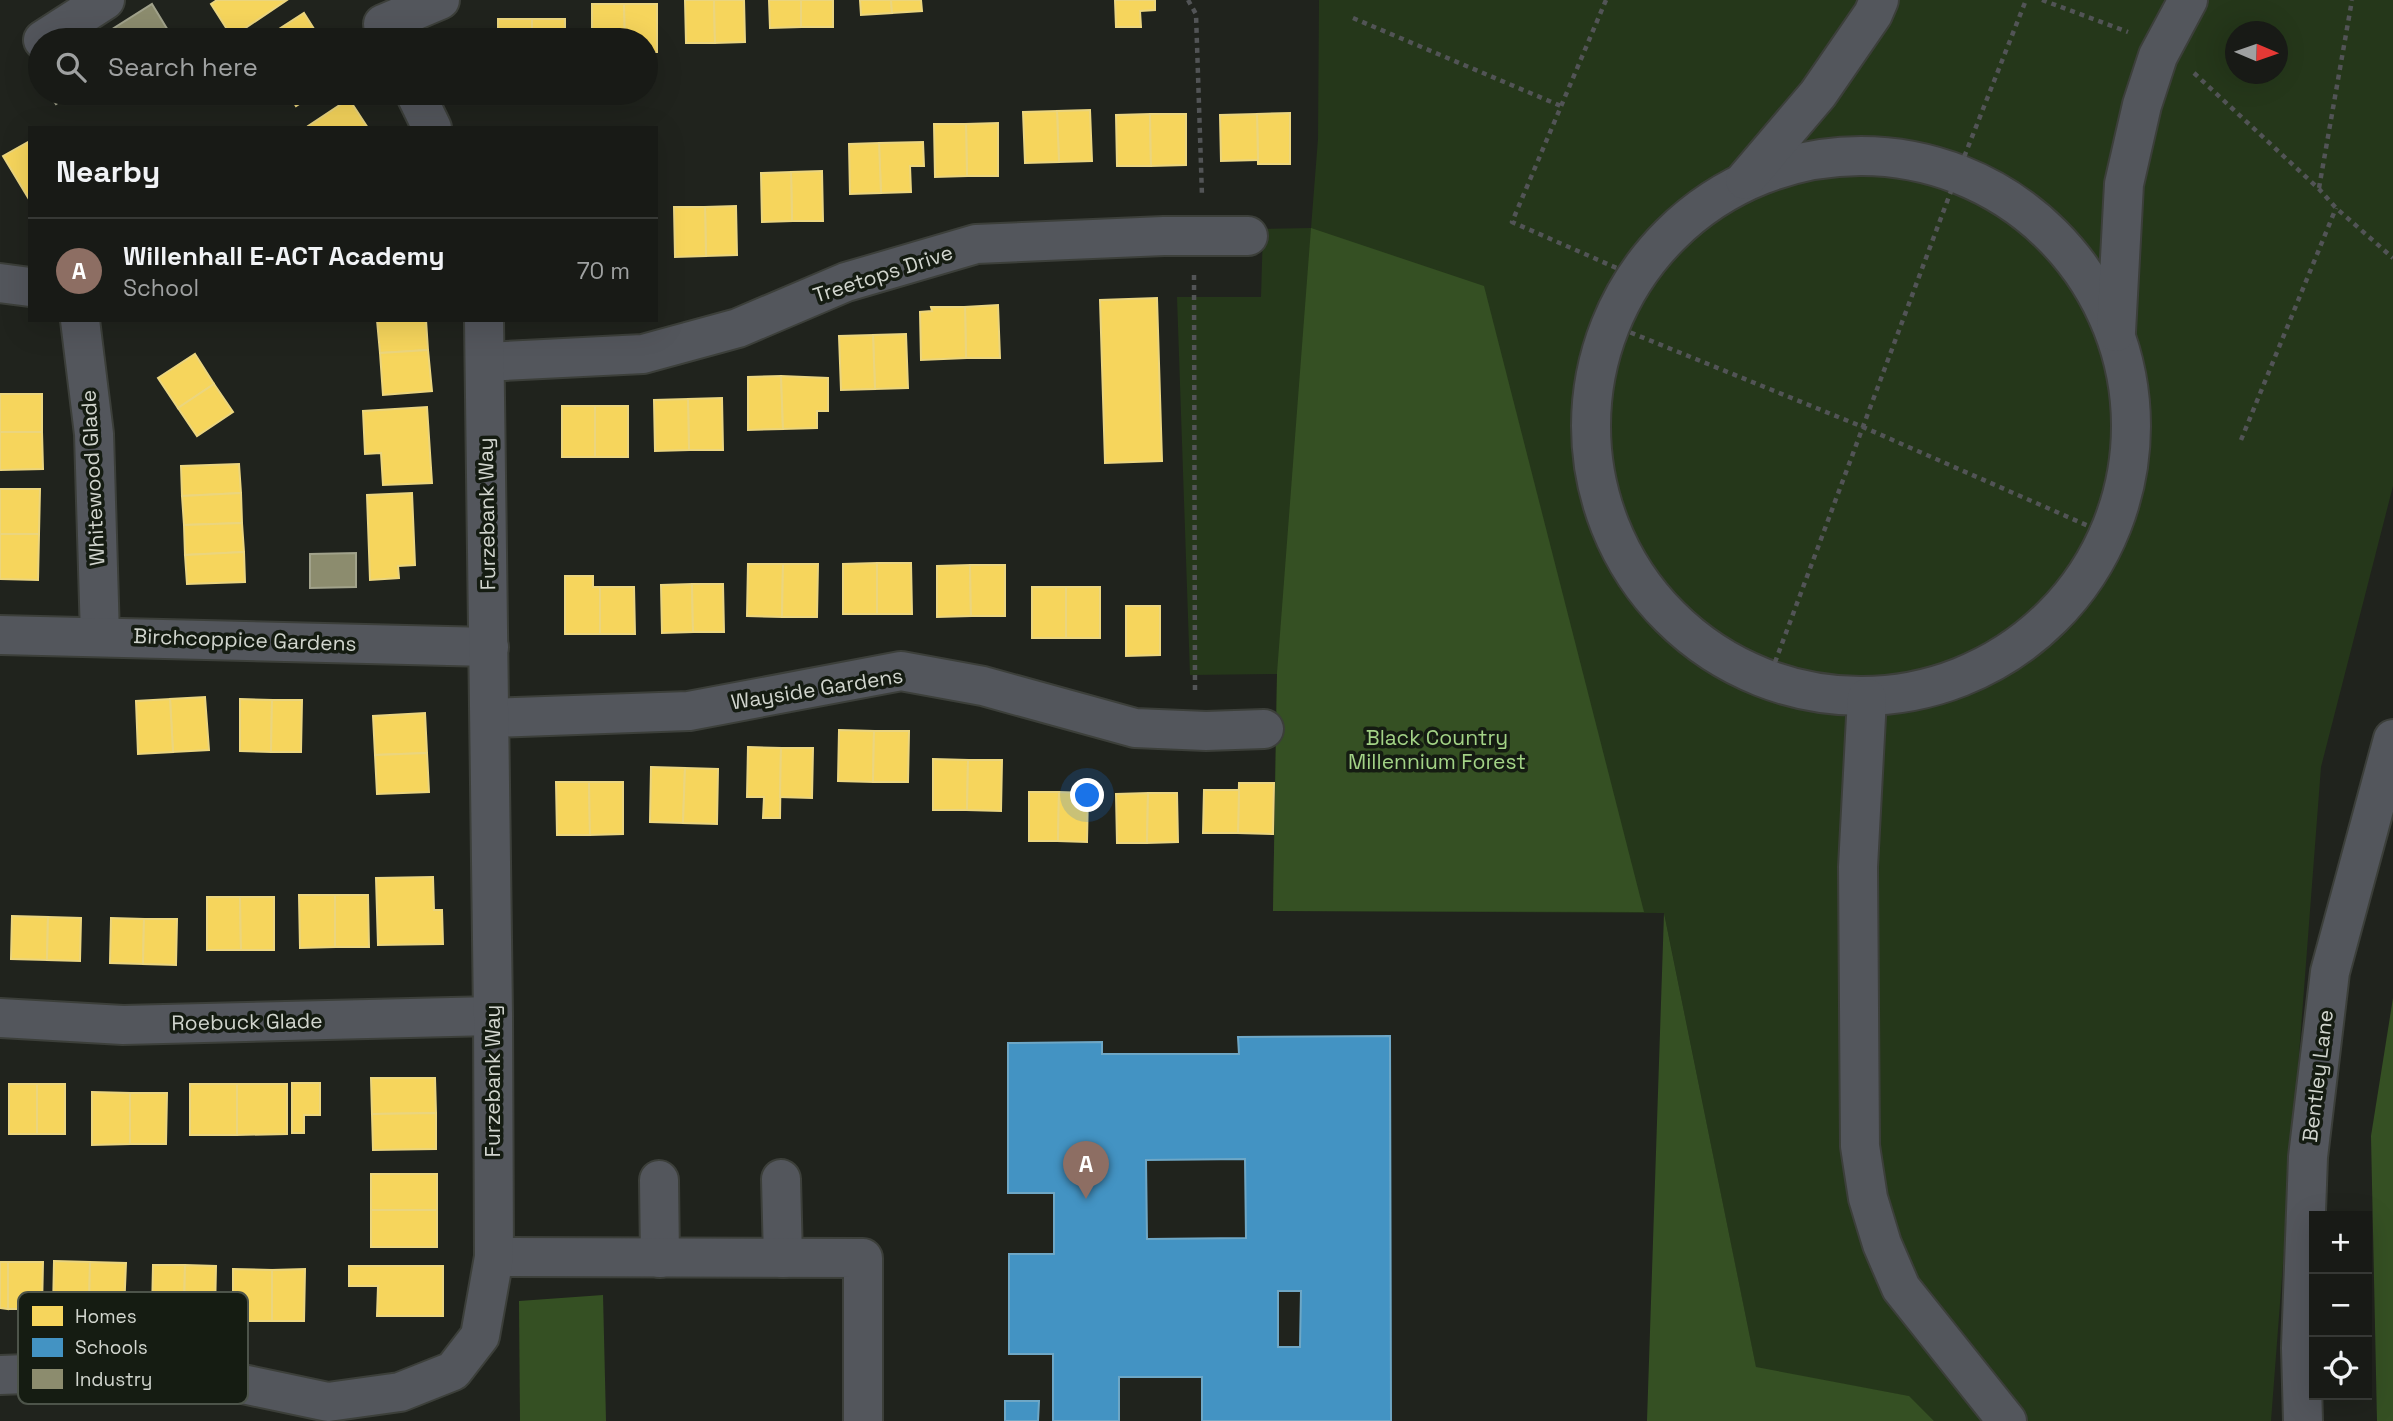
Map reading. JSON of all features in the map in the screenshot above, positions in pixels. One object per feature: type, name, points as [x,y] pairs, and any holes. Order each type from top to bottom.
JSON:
[{"type":"street","points":[[62,28],[105,0]]},
{"type":"street","points":[[382,21],[440,0]]},
{"type":"street","points":[[1741,185],[1818,94],[1873,14],[1879,0]]},
{"type":"street","points":[[2116,335],[2085,274],[2040,223],[1985,185],[1921,162],[1853,155],[1787,165],[1724,192],[1670,233],[1628,287],[1601,349],[1590,416],[1596,484],[1619,548],[1657,605],[1707,650],[1768,681],[1834,696],[1867,698],[1902,694],[1968,676],[2026,641],[2074,594],[2109,535],[2128,470],[2130,402],[2116,335],[2124,184],[2142,105],[2164,46],[2188,0]]},
{"type":"street","points":[[421,105],[431,126]]},
{"type":"street","name":"Treetops Drive","points":[[485,362],[643,354],[738,328],[846,282],[976,244],[1248,236]]},
{"type":"street","name":"Whitewood Glade","points":[[80,322],[94,433],[100,636]]},
{"type":"street","name":"Furzebank Way","points":[[248,1386],[328,1412],[400,1392],[453,1371],[480,1336],[494,1257],[494,1016],[484,322]]},
{"type":"street","name":"Birchcoppice Gardens","points":[[0,635],[489,648]]},
{"type":"street","name":"Wayside Gardens","points":[[490,718],[689,711],[901,671],[983,687],[1135,728],[1264,729]]},
{"type":"street","points":[[1867,698],[1858,881],[1860,1146],[1868,1198],[1882,1244],[1901,1288],[2007,1421]]},
{"type":"street","name":"Bentley Lane","points":[[2303,1421],[2301,1348],[2308,1157],[2330,972],[2393,739]]},
{"type":"street","name":"Roebuck Glade","points":[[0,1017],[123,1026],[494,1016]]},
{"type":"street","points":[[781,1179],[783,1258]]},
{"type":"street","points":[[659,1180],[660,1258]]},
{"type":"street","points":[[494,1257],[863,1258],[863,1421]]},
{"type":"street","name":"Furzebank Way","points":[[0,1375],[18,1374]]},
{"type":"path","points":[[1188,0],[1196,14],[1199,236],[1195,730]]},
{"type":"path","points":[[1606,0],[1512,222],[1637,277]]},
{"type":"path","points":[[1768,681],[1957,175],[2026,0]]},
{"type":"path","points":[[2042,0],[2164,46],[2393,258]]},
{"type":"path","points":[[2319,189],[2351,0]]},
{"type":"path","points":[[1353,18],[1561,106]]},
{"type":"path","points":[[2241,440],[2336,208]]},
{"type":"path","points":[[1612,325],[1863,427],[2109,535]]},
{"type":"green space","points":[[1319,0],[2393,0],[2393,486],[2321,767],[2271,1421],[1934,1421],[1908,1396],[1756,1368],[1664,913],[1273,911],[1277,674],[1190,675],[1177,297],[1261,297],[1263,229],[1311,228],[1318,139]]},
{"type":"green space","name":"Black Country Millennium Forest","points":[[1311,228],[1484,286],[1644,912],[1273,911],[1277,673]]},
{"type":"green space","points":[[1664,913],[1756,1367],[1909,1396],[1934,1421],[1647,1421]]},
{"type":"green space","points":[[2393,998],[2393,1421],[2377,1421],[2371,1136]]},
{"type":"green space","points":[[603,1295],[606,1421],[520,1421],[519,1301]]},
{"type":"building: Homes","points":[[217,0],[287,0],[245,28],[226,28],[211,4]]},
{"type":"building: Homes","points":[[685,0],[714,0],[715,43],[686,43]]},
{"type":"building: Homes","points":[[714,0],[744,0],[745,42],[715,43]]},
{"type":"building: Homes","points":[[769,0],[801,0],[801,27],[770,28]]},
{"type":"building: Homes","points":[[801,0],[833,0],[833,27],[801,27]]},
{"type":"building: Homes","points":[[860,0],[891,0],[892,13],[861,15]]},
{"type":"building: Homes","points":[[891,0],[921,0],[922,11],[892,13]]},
{"type":"building: Homes","points":[[1115,0],[1155,0],[1155,10],[1140,11],[1141,27],[1116,27]]},
{"type":"building: Homes","points":[[592,4],[624,4],[625,28],[592,28]]},
{"type":"building: Homes","points":[[624,4],[657,4],[657,28],[625,28]]},
{"type":"building: Homes","points":[[304,13],[313,28],[281,28]]},
{"type":"building: Homes","points":[[498,19],[532,19],[532,28],[498,28]]},
{"type":"building: Homes","points":[[532,19],[565,19],[565,28],[532,28]]},
{"type":"building: Homes","points":[[340,105],[353,105],[367,126],[308,126]]},
{"type":"building: Homes","points":[[1090,110],[1092,161],[1059,162],[1057,111]]},
{"type":"building: Homes","points":[[1057,111],[1059,162],[1025,163],[1023,112]]},
{"type":"building: Homes","points":[[1290,113],[1290,164],[1258,164],[1257,114]]},
{"type":"building: Homes","points":[[1150,114],[1151,166],[1117,166],[1116,115]]},
{"type":"building: Homes","points":[[1150,114],[1186,114],[1186,165],[1151,166]]},
{"type":"building: Homes","points":[[1257,114],[1258,160],[1221,161],[1220,115]]},
{"type":"building: Homes","points":[[998,123],[998,176],[967,176],[966,124]]},
{"type":"building: Homes","points":[[934,124],[966,124],[967,176],[935,177]]},
{"type":"building: Homes","points":[[28,142],[28,198],[3,156]]},
{"type":"building: Homes","points":[[923,142],[924,166],[910,166],[911,192],[881,193],[879,143]]},
{"type":"building: Homes","points":[[879,143],[881,193],[850,194],[849,144]]},
{"type":"building: Homes","points":[[822,171],[823,221],[792,221],[791,172]]},
{"type":"building: Homes","points":[[791,172],[792,221],[762,222],[761,173]]},
{"type":"building: Homes","points":[[736,206],[737,255],[706,256],[705,207]]},
{"type":"building: Homes","points":[[674,207],[705,207],[706,256],[675,257]]},
{"type":"building: Homes","points":[[1157,298],[1162,461],[1105,463],[1100,300]]},
{"type":"building: Homes","points":[[998,305],[1000,358],[966,358],[965,307]]},
{"type":"building: Homes","points":[[931,307],[965,307],[966,358],[921,360],[920,312],[932,311]]},
{"type":"building: Homes","points":[[377,322],[426,322],[428,350],[380,353]]},
{"type":"building: Homes","points":[[906,334],[908,388],[875,389],[873,335]]},
{"type":"building: Homes","points":[[873,335],[875,389],[841,390],[839,336]]},
{"type":"building: Homes","points":[[428,350],[432,391],[383,395],[380,353]]},
{"type":"building: Homes","points":[[195,354],[214,384],[178,408],[158,378]]},
{"type":"building: Homes","points":[[781,376],[783,429],[748,430],[748,377]]},
{"type":"building: Homes","points":[[781,376],[828,378],[828,411],[817,411],[817,428],[783,429]]},
{"type":"building: Homes","points":[[214,384],[233,412],[197,436],[178,408]]},
{"type":"building: Homes","points":[[0,394],[42,394],[42,432],[0,432]]},
{"type":"building: Homes","points":[[722,398],[723,450],[689,450],[688,399]]},
{"type":"building: Homes","points":[[688,399],[689,450],[655,451],[654,400]]},
{"type":"building: Homes","points":[[562,406],[595,406],[595,457],[562,457]]},
{"type":"building: Homes","points":[[595,406],[628,406],[628,457],[595,457]]},
{"type":"building: Homes","points":[[427,407],[432,483],[383,485],[381,453],[365,454],[363,411]]},
{"type":"building: Homes","points":[[0,432],[42,432],[43,469],[0,470]]},
{"type":"building: Homes","points":[[239,464],[241,493],[182,496],[181,466]]},
{"type":"building: Homes","points":[[0,489],[40,489],[39,534],[0,534]]},
{"type":"building: Homes","points":[[241,493],[242,523],[184,525],[182,496]]},
{"type":"building: Homes","points":[[412,493],[415,565],[398,566],[399,578],[370,580],[367,495]]},
{"type":"building: Homes","points":[[242,523],[244,552],[185,555],[184,525]]},
{"type":"building: Homes","points":[[0,534],[39,534],[38,580],[0,579]]},
{"type":"building: Homes","points":[[244,552],[245,582],[187,584],[185,555]]},
{"type":"building: Homes","points":[[877,563],[877,614],[843,614],[843,564]]},
{"type":"building: Homes","points":[[877,563],[911,563],[912,614],[877,614]]},
{"type":"building: Homes","points":[[748,564],[783,564],[782,617],[747,616]]},
{"type":"building: Homes","points":[[783,564],[818,564],[817,617],[782,617]]},
{"type":"building: Homes","points":[[970,565],[971,616],[937,617],[937,566]]},
{"type":"building: Homes","points":[[970,565],[1005,565],[1005,616],[971,616]]},
{"type":"building: Homes","points":[[565,576],[593,576],[593,587],[600,587],[600,634],[565,634]]},
{"type":"building: Homes","points":[[692,584],[693,632],[662,633],[661,585]]},
{"type":"building: Homes","points":[[692,584],[723,584],[724,632],[693,632]]},
{"type":"building: Homes","points":[[600,587],[634,587],[635,634],[600,634]]},
{"type":"building: Homes","points":[[1032,587],[1066,587],[1066,638],[1032,638]]},
{"type":"building: Homes","points":[[1066,587],[1100,587],[1100,638],[1066,638]]},
{"type":"building: Homes","points":[[1126,606],[1160,606],[1160,655],[1126,656]]},
{"type":"building: Homes","points":[[205,697],[209,750],[173,752],[170,699]]},
{"type":"building: Homes","points":[[170,699],[173,752],[138,754],[136,701]]},
{"type":"building: Homes","points":[[240,699],[272,700],[271,752],[240,751]]},
{"type":"building: Homes","points":[[272,700],[302,700],[301,752],[271,752]]},
{"type":"building: Homes","points":[[425,713],[427,753],[375,755],[373,716]]},
{"type":"building: Homes","points":[[839,730],[874,731],[873,782],[838,781]]},
{"type":"building: Homes","points":[[874,731],[909,731],[908,782],[873,782]]},
{"type":"building: Homes","points":[[748,747],[781,748],[780,818],[763,818],[764,797],[747,797]]},
{"type":"building: Homes","points":[[781,748],[813,748],[812,798],[780,797]]},
{"type":"building: Homes","points":[[427,753],[429,792],[377,794],[375,755]]},
{"type":"building: Homes","points":[[933,759],[968,760],[967,810],[933,810]]},
{"type":"building: Homes","points":[[968,760],[1002,760],[1001,811],[967,810]]},
{"type":"building: Homes","points":[[651,767],[685,768],[683,823],[650,822]]},
{"type":"building: Homes","points":[[685,768],[718,769],[717,824],[683,823]]},
{"type":"building: Homes","points":[[556,782],[589,782],[590,835],[557,835]]},
{"type":"building: Homes","points":[[589,782],[623,782],[623,834],[590,835]]},
{"type":"building: Homes","points":[[1239,783],[1274,783],[1273,834],[1238,833]]},
{"type":"building: Homes","points":[[1204,790],[1239,790],[1238,833],[1203,833]]},
{"type":"building: Homes","points":[[1029,792],[1059,792],[1058,841],[1029,841]]},
{"type":"building: Homes","points":[[1059,792],[1088,793],[1087,842],[1058,841]]},
{"type":"building: Homes","points":[[1148,793],[1147,843],[1117,843],[1116,794]]},
{"type":"building: Homes","points":[[1148,793],[1177,793],[1178,842],[1147,843]]},
{"type":"building: Homes","points":[[433,877],[434,910],[442,910],[443,944],[378,945],[376,878]]},
{"type":"building: Homes","points":[[299,895],[335,895],[335,947],[300,948]]},
{"type":"building: Homes","points":[[335,895],[368,895],[369,947],[335,947]]},
{"type":"building: Homes","points":[[207,897],[240,897],[241,950],[207,950]]},
{"type":"building: Homes","points":[[240,897],[274,897],[274,950],[241,950]]},
{"type":"building: Homes","points":[[12,916],[48,917],[47,960],[11,959]]},
{"type":"building: Homes","points":[[48,917],[81,918],[80,961],[47,960]]},
{"type":"building: Homes","points":[[111,918],[144,919],[143,964],[110,963]]},
{"type":"building: Homes","points":[[144,919],[177,919],[176,965],[143,964]]},
{"type":"building: Homes","points":[[371,1078],[435,1078],[436,1113],[372,1114]]},
{"type":"building: Homes","points":[[292,1083],[320,1083],[320,1115],[304,1115],[304,1133],[292,1133]]},
{"type":"building: Homes","points":[[9,1084],[37,1084],[37,1134],[9,1134]]},
{"type":"building: Homes","points":[[37,1084],[65,1084],[65,1134],[37,1134]]},
{"type":"building: Homes","points":[[190,1084],[237,1084],[237,1135],[190,1135]]},
{"type":"building: Homes","points":[[237,1084],[287,1084],[287,1134],[237,1135]]},
{"type":"building: Homes","points":[[92,1092],[130,1093],[130,1144],[92,1145]]},
{"type":"building: Homes","points":[[130,1093],[167,1093],[166,1144],[130,1144]]},
{"type":"building: Homes","points":[[436,1113],[436,1149],[373,1150],[372,1114]]},
{"type":"building: Homes","points":[[371,1174],[437,1174],[437,1210],[371,1210]]},
{"type":"building: Homes","points":[[371,1210],[437,1210],[437,1247],[371,1247]]},
{"type":"building: Homes","points":[[54,1261],[90,1262],[89,1292],[53,1292]]},
{"type":"building: Homes","points":[[0,1262],[8,1262],[8,1309],[0,1308]]},
{"type":"building: Homes","points":[[8,1262],[43,1262],[42,1292],[18,1292],[18,1309],[8,1309]]},
{"type":"building: Homes","points":[[90,1262],[126,1263],[125,1292],[89,1292]]},
{"type":"building: Homes","points":[[153,1265],[185,1265],[184,1292],[152,1292]]},
{"type":"building: Homes","points":[[185,1265],[216,1266],[215,1292],[184,1292]]},
{"type":"building: Homes","points":[[349,1266],[443,1266],[443,1316],[377,1316],[378,1286],[349,1286]]},
{"type":"building: Homes","points":[[233,1269],[272,1270],[272,1321],[248,1321],[248,1292],[233,1292]]},
{"type":"building: Homes","points":[[305,1269],[304,1321],[272,1321],[272,1270]]},
{"type":"building: Schools","points":[[1390,1036],[1391,1421],[1202,1421],[1202,1377],[1119,1377],[1119,1421],[1053,1421],[1053,1354],[1009,1354],[1009,1254],[1054,1254],[1054,1193],[1008,1193],[1008,1043],[1102,1042],[1102,1054],[1239,1054],[1238,1037]],"holes":[[[1245,1159],[1246,1238],[1147,1239],[1146,1160]],[[1278,1291],[1301,1291],[1300,1347],[1278,1347]]]},
{"type":"building: Schools","points":[[1005,1401],[1039,1401],[1038,1421],[1005,1421]]},
{"type":"building: Industry","points":[[152,4],[167,28],[114,28]]},
{"type":"building: Industry","points":[[356,553],[356,587],[310,588],[310,554]]},
{"type":"place","name":"Willenhall E-ACT Academy","points":[[1086,1199]]}]
